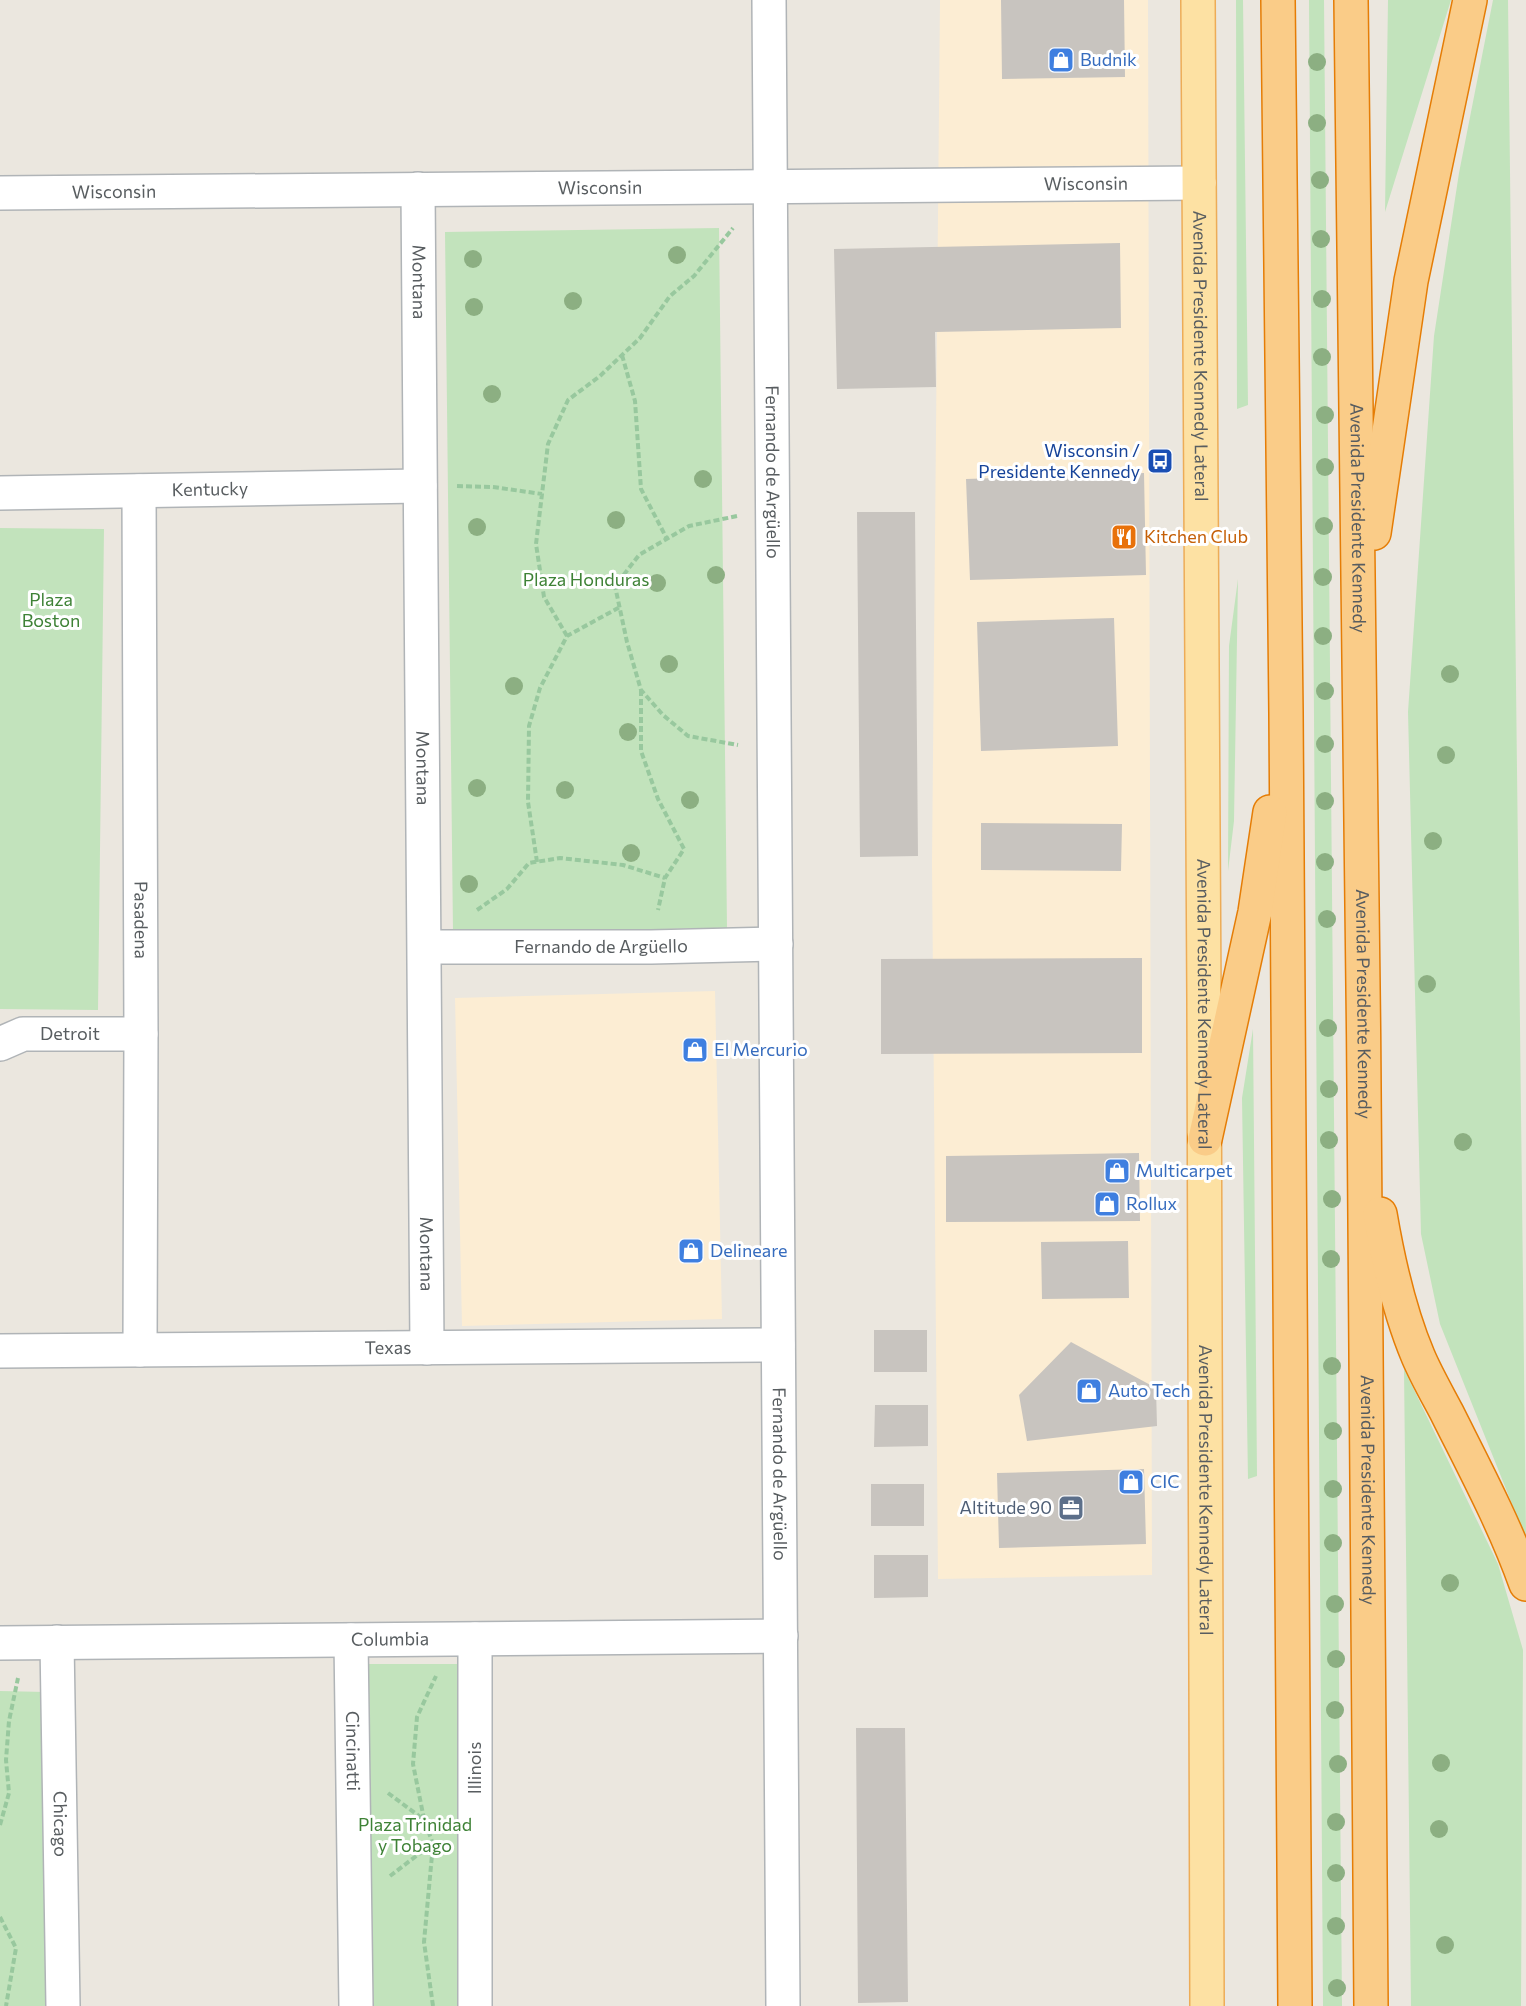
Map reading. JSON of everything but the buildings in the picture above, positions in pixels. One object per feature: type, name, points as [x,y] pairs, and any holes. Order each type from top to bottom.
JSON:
[{"type":"highway","points":[[1278,0],[1286,713],[1295,2006]]},
{"type":"highway","name":"Avenida Presidente Kennedy","points":[[1351,0],[1370,1656],[1371,2006]]},
{"type":"highway","points":[[1359,633],[1411,281],[1470,0]]},
{"type":"highway","points":[[1205,1138],[1255,912],[1286,713]]},
{"type":"highway","points":[[1364,1116],[1385,1247],[1418,1355],[1485,1490],[1526,1584]]},
{"type":"main road","name":"Avenida Presidente Kennedy Lateral","points":[[1198,0],[1205,1138],[1207,2006]]},
{"type":"street","name":"Fernando de Argüello","points":[[769,0],[783,2006]]},
{"type":"street","name":"Wisconsin","points":[[0,192],[418,189],[771,202],[1199,183]]},
{"type":"street","name":"Montana","points":[[418,189],[427,1348]]},
{"type":"street","name":"Kentucky","points":[[0,493],[420,486]]},
{"type":"street","name":"Pasadena","points":[[139,491],[140,1350]]},
{"type":"street","name":"Fernando de Argüello","points":[[425,947],[651,947],[776,944]]},
{"type":"street","name":"Detroit","points":[[0,1044],[22,1034],[141,1034]]},
{"type":"street","name":"Texas","points":[[0,1351],[778,1345]]},
{"type":"street","name":"Columbia","points":[[28,1642],[780,1636]]},
{"type":"street","name":"Illinois","points":[[465,1639],[475,2006]]},
{"type":"street","name":"Cincinatti","points":[[351,1640],[356,2006]]},
{"type":"street","name":"Chicago","points":[[28,1642],[63,2006]]},
{"type":"path","points":[[567,636],[544,597],[536,544],[548,444],[568,400],[640,338],[670,296],[694,276],[738,222],[771,202]]},
{"type":"path","points":[[622,355],[635,401],[641,489],[667,539]]},
{"type":"path","points":[[420,486],[494,487],[542,494]]},
{"type":"path","points":[[651,947],[665,878],[684,849],[658,799],[641,752],[641,690],[627,642],[615,586],[639,555],[688,526],[773,508]]},
{"type":"path","points":[[537,862],[528,802],[529,726],[540,688],[567,636],[620,608]]},
{"type":"path","points":[[641,690],[663,715],[688,736],[774,749]]},
{"type":"path","points":[[471,915],[507,889],[529,863],[560,858],[623,865],[665,878]]},
{"type":"path","points":[[433,2006],[424,1942],[433,1844],[424,1819],[413,1764],[417,1717],[429,1689],[465,1639]]},
{"type":"path","points":[[0,1825],[9,1793],[6,1760],[9,1720],[28,1642]]},
{"type":"path","points":[[0,1917],[16,1948],[6,2006]]},
{"type":"shaded area","points":[[940,0],[1148,0],[1152,1575],[938,1579],[932,863]]},
{"type":"shaded area","points":[[715,991],[722,1319],[462,1326],[455,998]]},
{"type":"green space","points":[[1236,0],[1243,0],[1248,405],[1237,409]]},
{"type":"green space","points":[[1309,0],[1324,0],[1342,2006],[1323,2006]]},
{"type":"green space","points":[[1388,0],[1451,0],[1385,212]]},
{"type":"green space","points":[[1493,0],[1508,0],[1526,1539],[1440,1324],[1421,1234],[1408,712],[1434,336],[1459,173]]},
{"type":"green space","name":"Plaza Honduras","points":[[719,228],[727,928],[453,932],[445,232]]},
{"type":"green space","name":"Plaza Boston","points":[[0,528],[104,529],[98,1010],[0,1009]]},
{"type":"green space","points":[[1238,579],[1234,821],[1228,871],[1229,646]]},
{"type":"green space","points":[[1253,1029],[1257,1476],[1248,1479],[1242,1098]]},
{"type":"green space","points":[[1404,1369],[1498,1564],[1523,1650],[1521,2006],[1411,2006]]},
{"type":"green space","name":"Plaza Trinidad y Tobago","points":[[362,1664],[466,1664],[466,2006],[365,2006]]},
{"type":"green space","points":[[0,1691],[46,1692],[51,2006],[0,2006]]},
{"type":"place","name":"Budnik","points":[[1061,60]]},
{"type":"place","name":"Wisconsin / Presidente Kennedy","points":[[1160,461]]},
{"type":"place","name":"Kitchen Club","points":[[1124,537]]},
{"type":"place","name":"El Mercurio","points":[[695,1050]]},
{"type":"place","name":"Multicarpet","points":[[1117,1171]]},
{"type":"place","name":"Rollux","points":[[1107,1204]]},
{"type":"place","name":"Delineare","points":[[691,1251]]},
{"type":"place","name":"Auto Tech","points":[[1089,1391]]},
{"type":"place","name":"CIC","points":[[1131,1482]]},
{"type":"place","name":"Altitude 90","points":[[1071,1508]]}]
